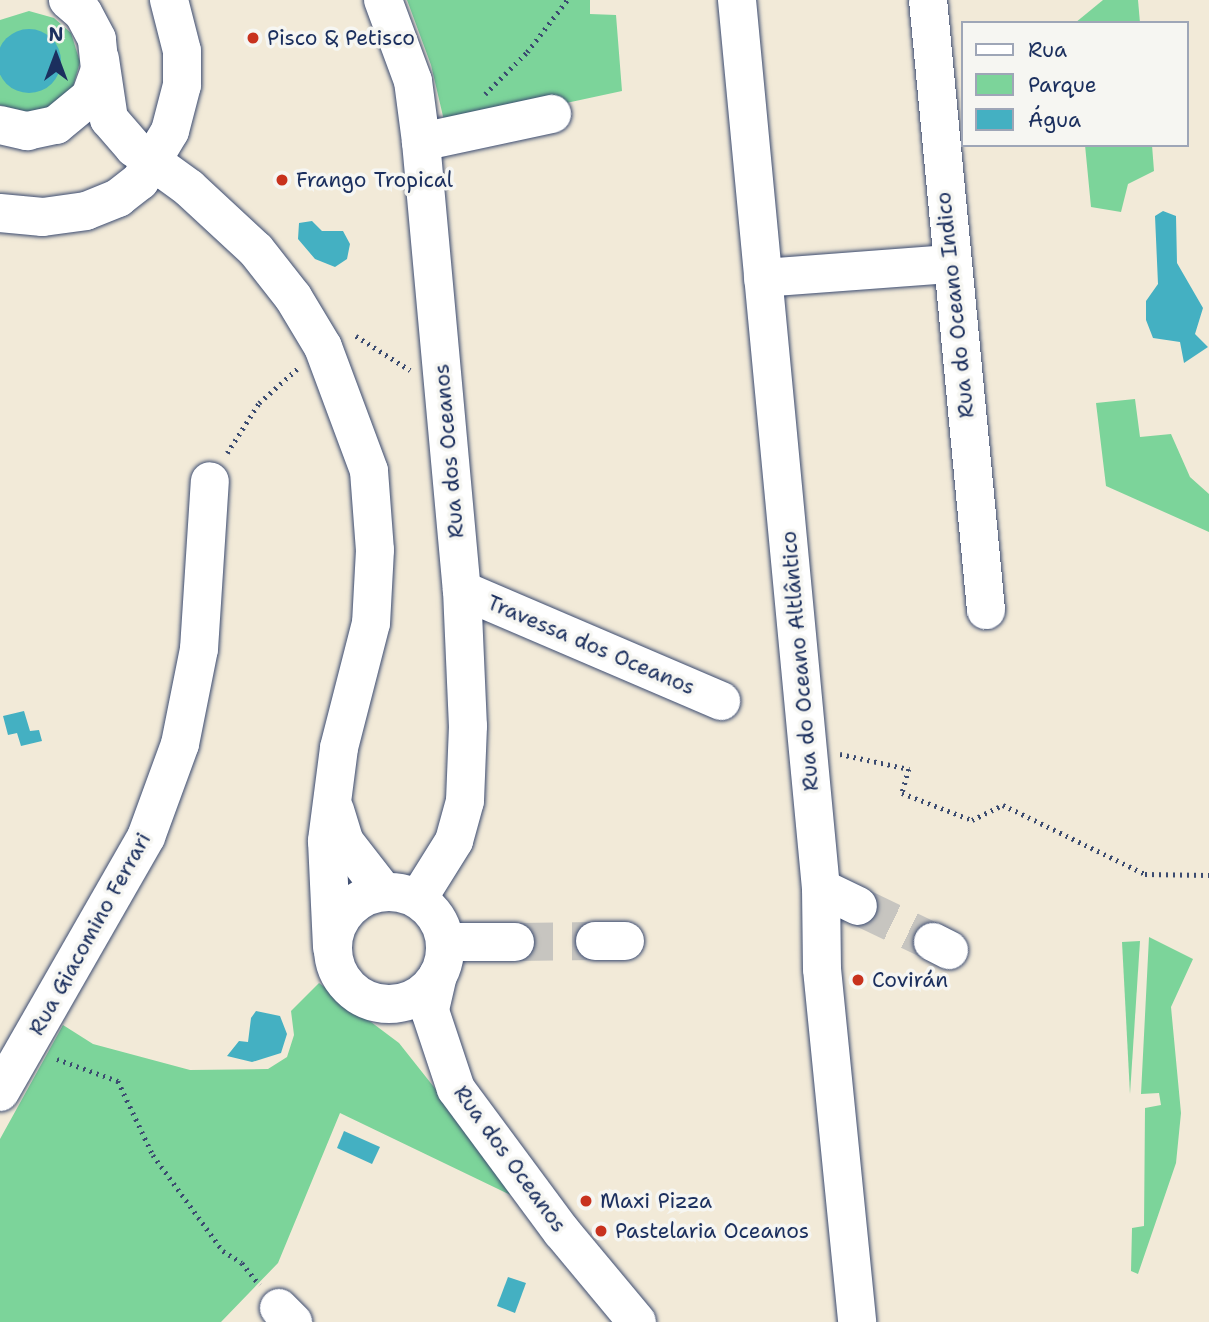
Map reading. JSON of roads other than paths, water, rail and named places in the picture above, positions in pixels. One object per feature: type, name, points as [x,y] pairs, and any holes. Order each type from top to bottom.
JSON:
[{"type":"street","points":[[68,0],[92,25],[109,119],[144,155],[256,250],[317,337],[369,471],[375,550],[371,623],[339,748],[327,841],[332,948],[337,973],[360,997],[417,1037],[456,1089]]},
{"type":"street","points":[[0,214],[43,217],[86,211],[118,198],[140,181],[144,155],[170,131],[181,85],[178,30],[169,0]]},
{"type":"street","name":"Rua dos Oceanos","points":[[383,0],[413,81],[421,142],[462,590],[468,726],[465,801],[454,841],[401,894]]},
{"type":"street","name":"Rua do Oceano Altlântico","points":[[737,0],[821,888],[822,969],[857,1322]]},
{"type":"street","name":"Rua do Oceano Indico","points":[[928,0],[950,264],[986,610]]},
{"type":"street","points":[[13,128],[56,125],[81,108],[96,83],[100,59]]},
{"type":"street","points":[[421,142],[552,114]]},
{"type":"street","points":[[13,128],[105,136],[144,155]]},
{"type":"street","points":[[763,278],[950,264]]},
{"type":"street","name":"Rua Giacomino Ferrari","points":[[0,1092],[146,837],[180,744],[199,649],[210,481]]},
{"type":"street","name":"Travessa dos Oceanos","points":[[462,590],[720,701]]},
{"type":"street","points":[[333,802],[345,842],[401,894],[437,918],[442,959]]},
{"type":"street","points":[[821,888],[858,906]]},
{"type":"street","points":[[332,948],[341,916],[359,899],[401,894]]},
{"type":"street","points":[[360,997],[393,1005],[412,1000],[442,959],[515,942]]},
{"type":"street","name":"Rua dos Oceanos","points":[[442,959],[430,1011],[456,1089],[562,1232],[637,1322]]},
{"type":"water","points":[[29,29],[47,34],[56,43],[60,55],[56,79],[41,91],[17,91],[6,84],[-1,73],[-1,49],[6,38],[17,31]]},
{"type":"water","points":[[1163,211],[1176,216],[1177,263],[1203,308],[1195,334],[1208,347],[1184,363],[1180,342],[1153,338],[1146,320],[1146,301],[1158,284],[1155,216]]},
{"type":"water","points":[[312,221],[322,231],[343,231],[350,244],[347,259],[335,267],[315,259],[298,239],[299,223]]},
{"type":"water","points":[[24,711],[30,731],[39,730],[42,741],[21,746],[17,733],[8,735],[3,716]]},
{"type":"water","points":[[256,1011],[280,1016],[287,1034],[281,1053],[252,1062],[227,1056],[239,1041],[248,1042],[251,1018]]},
{"type":"water","points":[[344,1131],[380,1147],[372,1164],[337,1148]]},
{"type":"water","points":[[508,1277],[526,1283],[515,1313],[497,1306]]},
{"type":"tunnel","points":[[858,906],[933,942]]},
{"type":"tunnel","points":[[515,942],[595,941]]},
{"type":"place","name":"Pisco & Petisco","points":[[253,38]]},
{"type":"place","name":"Frango Tropical","points":[[282,180]]},
{"type":"place","name":"Covirán","points":[[858,980]]},
{"type":"place","name":"Maxi Pizza","points":[[586,1201]]},
{"type":"place","name":"Pastelaria Oceanos","points":[[601,1231]]}]
